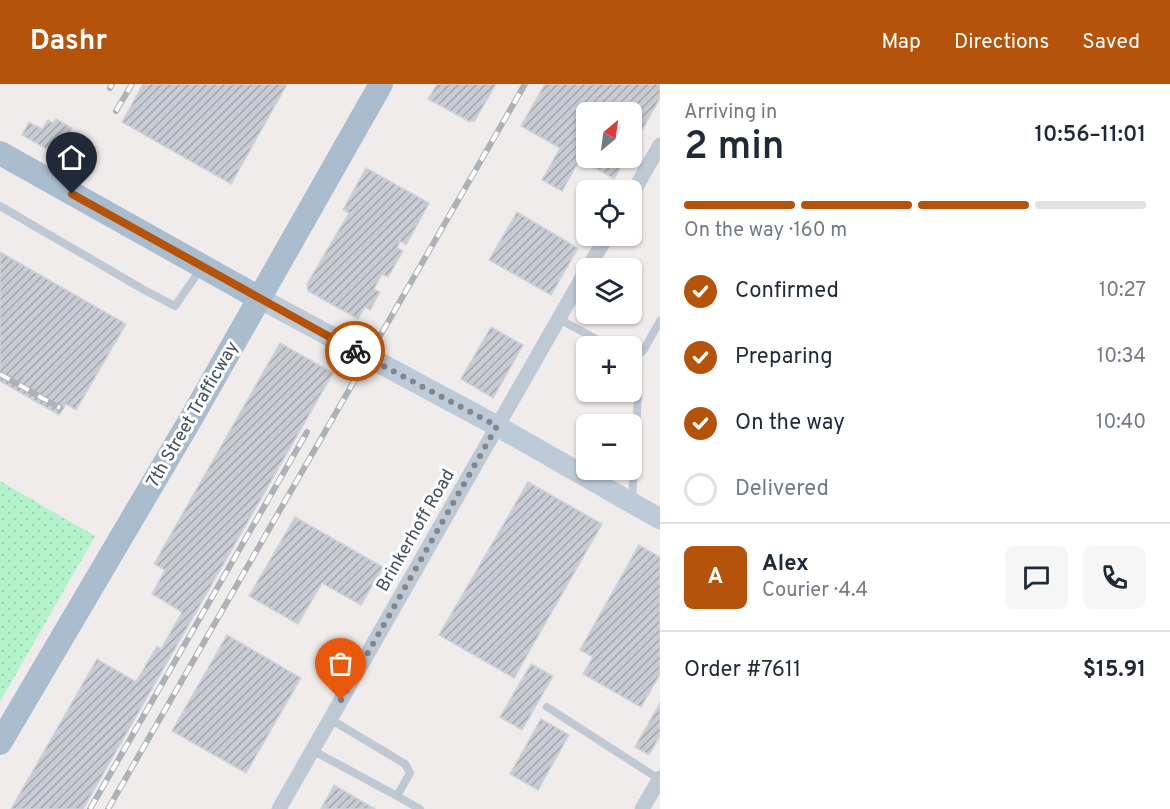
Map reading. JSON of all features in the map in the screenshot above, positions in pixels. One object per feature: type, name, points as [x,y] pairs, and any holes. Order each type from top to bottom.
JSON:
[{"type":"main road","name":"7th Street Trafficway","points":[[0,742],[192,417],[381,84]]},
{"type":"main road","points":[[0,153],[497,426],[660,519]]},
{"type":"street","points":[[640,180],[660,145]]},
{"type":"street","name":"Brinkerhoff Road","points":[[279,809],[576,289]]},
{"type":"street","points":[[642,809],[660,778]]},
{"type":"lane","points":[[0,206],[175,306],[203,266]]},
{"type":"lane","points":[[559,319],[590,336]]},
{"type":"lane","points":[[642,352],[660,321]]},
{"type":"lane","points":[[632,503],[638,402]]},
{"type":"lane","points":[[547,707],[660,778]]},
{"type":"lane","points":[[330,719],[409,768],[410,773],[397,796]]},
{"type":"lane","points":[[312,750],[420,809]]},
{"type":"path","points":[[367,333],[386,344]]},
{"type":"path","points":[[342,371],[360,382]]},
{"type":"green space","points":[[0,481],[95,536],[0,702]]},
{"type":"building","points":[[143,84],[287,84],[231,184],[122,122]]},
{"type":"building","points":[[437,84],[496,84],[474,122],[471,120],[470,122],[428,99]]},
{"type":"building","points":[[545,84],[660,84],[660,98],[642,130],[642,102],[576,102],[576,166],[562,191],[542,180],[560,148],[521,126]]},
{"type":"building","points":[[56,119],[72,128],[70,132],[76,135],[62,158],[22,135],[29,122],[42,129],[48,120],[53,123]]},
{"type":"building","points":[[366,168],[429,203],[406,245],[400,241],[397,248],[403,251],[388,277],[382,274],[374,289],[380,292],[370,310],[365,307],[358,319],[308,291],[307,284],[349,213],[343,210]]},
{"type":"building","points":[[595,168],[620,168],[614,179]]},
{"type":"building","points":[[517,212],[578,248],[551,295],[489,260]]},
{"type":"building","points":[[0,252],[126,324],[76,410],[66,404],[59,415],[0,381]]},
{"type":"building","points":[[491,327],[523,345],[493,398],[461,379]]},
{"type":"building","points":[[280,343],[333,373],[83,809],[11,809],[97,659],[136,682],[157,646],[161,649],[182,612],[152,594],[165,570],[154,564]]},
{"type":"building","points":[[528,482],[602,524],[514,678],[439,635]]},
{"type":"building","points":[[295,517],[383,567],[361,605],[322,583],[298,624],[249,596]]},
{"type":"building","points":[[639,545],[660,557],[660,674],[641,707],[583,674],[593,657],[580,650]]},
{"type":"building","points":[[227,635],[301,678],[246,773],[172,731]]},
{"type":"building","points":[[531,664],[553,676],[522,730],[500,717]]},
{"type":"building","points":[[660,703],[660,736],[649,755],[635,747]]},
{"type":"building","points":[[541,719],[569,735],[538,790],[510,774]]},
{"type":"building","points":[[334,785],[375,809],[321,809]]},
{"type":"railway","points":[[110,88],[112,84]]},
{"type":"railway","points":[[116,111],[132,84]]},
{"type":"railway","points":[[108,809],[525,84]]},
{"type":"railway","points":[[0,374],[60,408]]},
{"type":"railway","points":[[90,809],[307,432]]},
{"type":"way so far","points":[[341,700],[497,426],[355,351]]},
{"type":"route","points":[[72,194],[355,351]]}]
